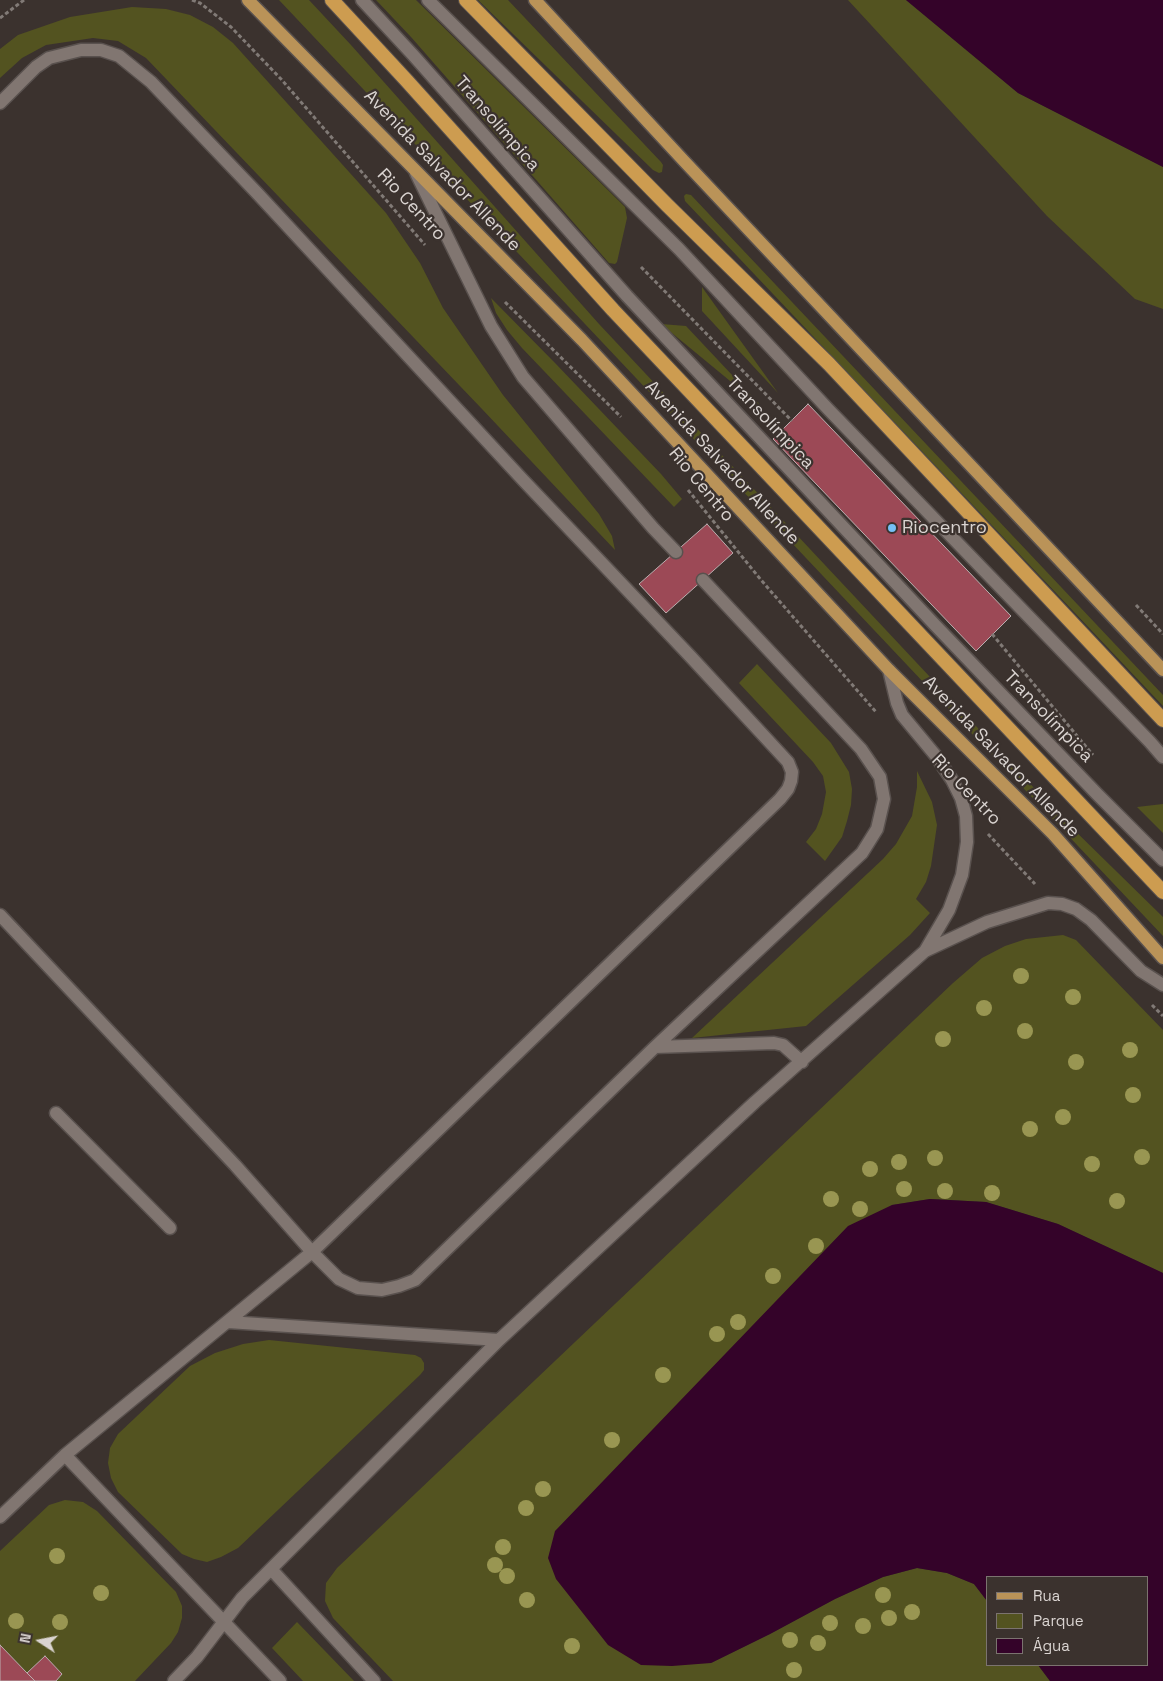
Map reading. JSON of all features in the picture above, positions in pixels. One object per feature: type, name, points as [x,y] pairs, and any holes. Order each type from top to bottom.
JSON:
[{"type":"highway","name":"Avenida Salvador Allende","points":[[332,0],[613,310],[1163,892]]},
{"type":"highway","points":[[466,0],[667,204],[829,364],[1163,720]]},
{"type":"main road","name":"Avenida Salvador Allende","points":[[248,0],[582,340],[889,670],[1053,834],[1163,958]]},
{"type":"main road","points":[[535,0],[1163,670]]},
{"type":"lane","name":"Transolímpica","points":[[362,0],[413,54],[516,172],[641,310],[935,625],[1163,860]]},
{"type":"lane","name":"Transolímpica","points":[[428,0],[679,249],[828,409],[1150,742],[1163,758]]},
{"type":"lane","points":[[0,103],[36,67],[49,58],[81,50],[101,50],[119,56],[151,82],[257,193],[522,480],[690,656],[788,762],[792,772],[788,789],[780,799],[312,1252],[65,1455],[0,1517]]},
{"type":"lane","points":[[414,168],[491,326],[523,377],[653,528],[676,552]]},
{"type":"lane","points":[[0,915],[235,1165],[312,1252],[339,1279],[358,1288],[382,1290],[415,1280],[655,1048],[862,852],[877,829],[884,799],[880,777],[861,749],[702,580]]},
{"type":"lane","points":[[889,670],[902,715],[936,756],[952,780],[961,798],[966,816],[967,842],[962,875],[949,910],[925,952]]},
{"type":"lane","points":[[174,1681],[197,1657],[242,1598],[499,1340],[748,1109],[925,952],[987,922],[1048,903],[1062,904],[1076,909],[1091,920],[1141,971],[1163,986]]},
{"type":"lane","points":[[655,1048],[774,1043],[783,1045],[802,1062]]},
{"type":"lane","points":[[56,1113],[170,1228]]},
{"type":"lane","points":[[228,1322],[499,1340]]},
{"type":"lane","points":[[65,1455],[280,1681]]},
{"type":"lane","points":[[270,1569],[374,1681]]},
{"type":"path","points":[[0,18],[24,0]]},
{"type":"path","name":"Rio Centro","points":[[192,0],[200,3],[231,27],[281,79],[425,245]]},
{"type":"path","points":[[641,267],[792,421]]},
{"type":"path","points":[[500,297],[623,420]]},
{"type":"path","name":"Rio Centro","points":[[688,489],[761,580],[876,713]]},
{"type":"path","points":[[992,634],[1094,756]]},
{"type":"path","name":"Rio Centro","points":[[966,816],[981,825],[1042,891],[1048,903]]},
{"type":"path","points":[[1150,1003],[1163,1016]]},
{"type":"green space","points":[[279,0],[309,0],[599,324],[1066,822],[1163,917],[1163,936]]},
{"type":"green space","points":[[376,0],[416,0],[625,207],[627,218],[615,264],[609,263],[411,37]]},
{"type":"green space","points":[[478,0],[508,0],[661,162],[663,165],[662,172],[659,173],[653,170]]},
{"type":"green space","points":[[848,0],[906,0],[1018,93],[1163,167],[1163,309],[1135,299],[1047,216]]},
{"type":"green space","points":[[132,7],[166,9],[190,15],[213,27],[233,43],[386,213],[420,263],[443,308],[503,395],[599,514],[612,536],[615,550],[146,58],[118,41],[93,38],[46,45],[22,58],[0,78],[0,49],[18,35],[70,17]]},
{"type":"green space","points":[[686,194],[691,195],[1163,695],[1163,706],[685,201],[684,196]]},
{"type":"green space","points":[[702,287],[778,393],[702,311]]},
{"type":"green space","points":[[491,298],[661,474],[682,499],[674,507],[522,348],[496,313]]},
{"type":"green space","points":[[661,324],[686,326],[764,409]]},
{"type":"green space","points":[[757,664],[831,743],[849,772],[852,789],[847,821],[842,837],[825,861],[806,842],[816,829],[822,814],[826,792],[823,776],[813,762],[739,683]]},
{"type":"green space","points":[[917,771],[932,802],[937,825],[931,866],[926,882],[916,899],[930,913],[910,935],[806,1026],[692,1038],[883,859],[896,844],[912,816],[917,787]]},
{"type":"green space","points":[[1163,804],[1163,833],[1137,807]]},
{"type":"green space","points":[[1063,935],[1076,940],[1163,1030],[1163,1273],[1058,1224],[986,1202],[930,1199],[892,1205],[711,1663],[835,1599],[883,1577],[917,1568],[947,1573],[974,1584],[986,1600],[986,1666],[1039,1666],[1050,1681],[393,1681],[333,1618],[325,1601],[326,1583],[337,1568],[953,983],[982,958],[1005,946],[1026,939]]},
{"type":"green space","points":[[269,1340],[415,1355],[421,1358],[424,1363],[424,1370],[238,1548],[207,1562],[194,1559],[182,1554],[118,1492],[111,1478],[108,1463],[110,1448],[118,1434],[190,1366],[215,1353],[243,1344]]},
{"type":"green space","points":[[65,1500],[83,1502],[97,1511],[176,1592],[182,1606],[182,1618],[178,1632],[171,1643],[135,1681],[56,1681],[62,1674],[45,1656],[27,1673],[0,1645],[0,1551],[49,1505]]},
{"type":"green space","points":[[297,1622],[354,1681],[303,1681],[272,1648]]},
{"type":"water","points":[[906,0],[1163,0],[1163,167],[1018,93]]},
{"type":"water","points":[[930,1199],[986,1202],[1058,1224],[1163,1273],[1163,1681],[1050,1681],[1039,1666],[1148,1666],[1148,1576],[986,1576],[986,1600],[974,1584],[947,1573],[917,1568],[883,1577],[835,1599],[711,1663],[672,1666],[641,1665],[608,1645],[556,1579],[548,1558],[555,1531],[848,1226],[892,1205]]},
{"type":"building","name":"Riocentro","points":[[808,404],[1011,616],[976,651],[773,439]]},
{"type":"building","points":[[707,524],[733,553],[666,613],[639,584]]},
{"type":"building","points":[[0,1645],[27,1673],[35,1681],[0,1681]]},
{"type":"building","points":[[45,1656],[62,1674],[56,1681],[35,1681],[27,1673]]},
{"type":"place","name":"Riocentro","points":[[892,528]]}]
